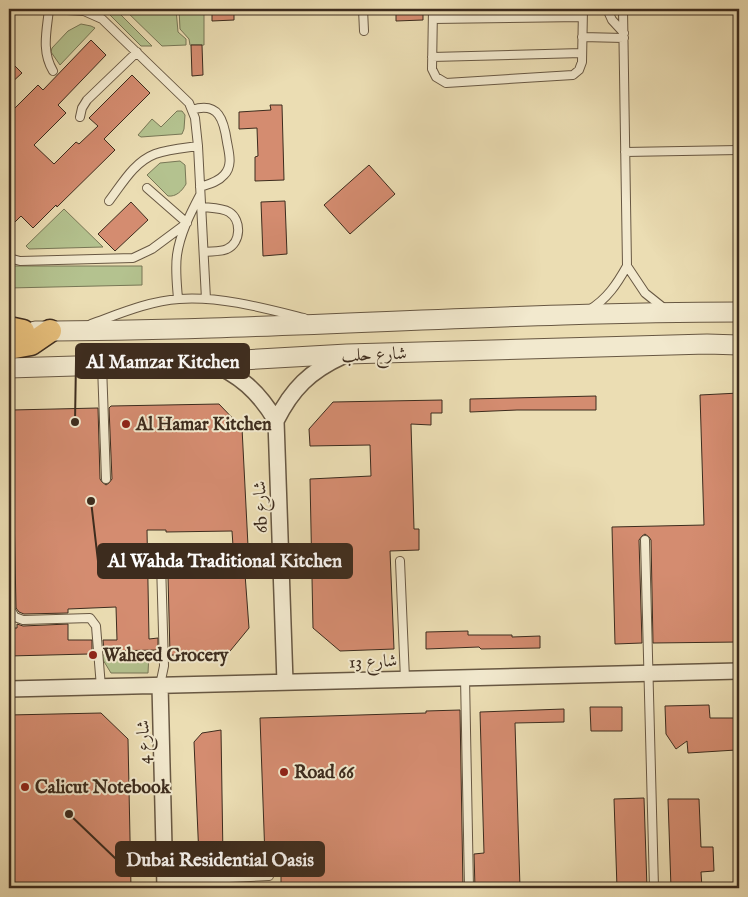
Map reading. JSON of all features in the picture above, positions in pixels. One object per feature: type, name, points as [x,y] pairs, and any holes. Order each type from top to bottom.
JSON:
[{"type":"main road","points":[[12,334],[31,344],[60,331]]},
{"type":"street","name":"شارع حلب","points":[[60,331],[671,312],[739,312]]},
{"type":"street","points":[[707,344],[739,339]]},
{"type":"street","name":"شارع حلب","points":[[9,368],[207,362],[347,354],[707,344],[739,345]]},
{"type":"street","points":[[276,421],[285,403],[297,387],[329,362],[347,354]]},
{"type":"street","points":[[207,362],[224,368],[255,390],[276,421]]},
{"type":"street","name":"6b شارع","points":[[276,421],[285,682]]},
{"type":"street","name":"شارع 13","points":[[9,689],[739,671]]},
{"type":"street","name":"شارع 4","points":[[160,685],[165,885]]},
{"type":"lane","points":[[48,9],[45,46],[46,56],[53,71]]},
{"type":"lane","points":[[9,10],[48,9],[84,11],[97,16],[184,98],[196,118],[206,299]]},
{"type":"lane","points":[[363,9],[364,31]]},
{"type":"lane","points":[[433,9],[432,57],[434,74],[439,80],[446,83],[569,76],[579,70],[582,53],[582,13],[433,19]]},
{"type":"lane","points":[[607,9],[612,20],[624,36]]},
{"type":"lane","points":[[581,315],[596,306],[608,295],[619,281],[627,266],[624,9]]},
{"type":"lane","points":[[582,37],[624,36]]},
{"type":"lane","points":[[80,117],[82,108],[87,100],[137,52]]},
{"type":"lane","points":[[432,57],[582,53]]},
{"type":"lane","points":[[178,299],[177,257],[186,223],[200,190],[224,176],[230,165],[225,125],[220,115],[210,108],[192,110]]},
{"type":"lane","points":[[109,201],[135,167],[149,157],[157,153],[198,146]]},
{"type":"lane","points":[[625,152],[739,150]]},
{"type":"lane","points":[[147,188],[186,223]]},
{"type":"lane","points":[[202,207],[230,213],[236,219],[238,231],[233,246],[222,250],[204,252]]},
{"type":"lane","points":[[9,258],[20,261],[133,258],[164,241],[186,223]]},
{"type":"lane","points":[[627,266],[645,293],[657,304],[671,312]]},
{"type":"lane","points":[[60,331],[143,306],[178,299],[206,299],[263,309],[327,324]]},
{"type":"lane","points":[[102,365],[106,479]]},
{"type":"lane","points":[[645,540],[654,888]]},
{"type":"lane","points":[[160,685],[164,666],[162,563],[165,556],[175,552],[280,551]]},
{"type":"lane","points":[[400,561],[406,679]]},
{"type":"lane","points":[[9,608],[14,617],[23,620],[90,618],[94,621],[101,687]]},
{"type":"lane","points":[[465,677],[469,888]]},
{"type":"lane","points":[[165,885],[270,876]]},
{"type":"green space","points":[[104,9],[115,9],[152,46],[141,46]]},
{"type":"green space","points":[[124,9],[176,9],[178,32],[186,39],[186,45],[162,46]]},
{"type":"green space","points":[[179,9],[204,9],[204,45],[190,45],[189,39],[180,29]]},
{"type":"green space","points":[[81,24],[95,28],[60,65],[51,52],[52,48],[68,31]]},
{"type":"green space","points":[[177,111],[182,111],[185,115],[182,134],[141,137],[138,135],[152,119],[161,127]]},
{"type":"green space","points":[[180,161],[185,165],[186,184],[174,196],[168,196],[147,175],[160,163]]},
{"type":"green space","points":[[64,209],[103,247],[29,249],[26,246]]},
{"type":"green space","points":[[9,266],[142,266],[142,285],[9,288]]},
{"type":"green space","points":[[149,653],[148,673],[111,673],[100,655]]},
{"type":"building","points":[[212,9],[234,9],[234,20],[212,21]]},
{"type":"building","points":[[396,9],[423,9],[423,20],[396,21]]},
{"type":"building","points":[[91,40],[106,55],[58,105],[66,113],[34,145],[54,164],[76,142],[79,144],[98,126],[89,118],[132,75],[150,93],[104,139],[115,150],[57,207],[56,205],[33,228],[21,216],[9,228],[9,114],[38,85],[43,90]]},
{"type":"building","points":[[191,45],[202,45],[203,75],[192,76]]},
{"type":"building","points":[[9,60],[22,73],[9,85]]},
{"type":"building","points":[[270,105],[282,105],[284,180],[255,181],[255,157],[258,156],[257,128],[239,129],[239,112],[271,110]]},
{"type":"building","points":[[369,165],[395,194],[350,234],[324,205]]},
{"type":"building","points":[[285,201],[287,254],[263,256],[261,202]]},
{"type":"building","points":[[131,202],[148,220],[115,251],[98,234]]},
{"type":"building","points":[[739,393],[739,642],[653,643],[651,540],[645,534],[639,540],[642,643],[615,644],[612,527],[704,525],[700,395]]},
{"type":"building","points":[[596,396],[596,410],[470,412],[470,399]]},
{"type":"building","points":[[442,400],[442,413],[431,413],[431,425],[411,424],[414,529],[419,529],[419,550],[390,551],[394,649],[340,651],[313,628],[310,479],[371,476],[370,445],[310,446],[309,429],[333,402]]},
{"type":"building","points":[[219,404],[242,428],[248,546],[233,546],[232,531],[166,532],[166,530],[147,530],[149,639],[158,638],[158,650],[104,651],[103,640],[117,640],[116,607],[68,609],[68,613],[24,614],[19,612],[16,608],[12,410],[98,408],[100,479],[106,485],[112,479],[109,408],[111,406]]},
{"type":"building","points":[[233,557],[248,557],[249,574],[245,574],[249,628],[226,656],[170,655],[168,576],[218,575],[218,561],[234,561]]},
{"type":"building","points":[[17,624],[23,626],[68,624],[68,640],[92,640],[92,652],[89,652],[89,654],[9,656],[9,628],[17,628]]},
{"type":"building","points":[[468,631],[468,635],[540,636],[540,648],[481,649],[479,647],[426,649],[426,632]]},
{"type":"building","points":[[709,705],[710,718],[736,718],[736,750],[688,753],[687,741],[676,749],[666,734],[665,706]]},
{"type":"building","points":[[590,707],[622,707],[622,731],[591,731]]},
{"type":"building","points":[[564,709],[564,722],[515,723],[520,888],[475,888],[474,854],[484,853],[480,712]]},
{"type":"building","points":[[460,710],[463,888],[281,888],[281,857],[265,858],[260,718],[426,713],[426,711]]},
{"type":"building","points":[[101,713],[128,739],[131,888],[9,888],[9,715]]},
{"type":"building","points":[[221,730],[223,858],[199,858],[194,742],[202,733]]},
{"type":"building","points":[[644,798],[647,888],[617,888],[614,799]]},
{"type":"building","points":[[668,799],[699,799],[701,847],[713,847],[714,871],[701,872],[702,888],[671,888]]},
{"type":"place","name":"Al Mamzar Kitchen","points":[[75,422]]},
{"type":"place","name":"Al Hamar Kitchen","points":[[126,424]]},
{"type":"place","name":"Al Wahda Traditional Kitchen","points":[[91,501]]},
{"type":"place","name":"Waheed Grocery","points":[[93,655]]},
{"type":"place","name":"Road 66","points":[[284,772]]},
{"type":"place","name":"Calicut Notebook","points":[[25,787]]},
{"type":"place","name":"Dubai Residential Oasis","points":[[69,814]]}]
